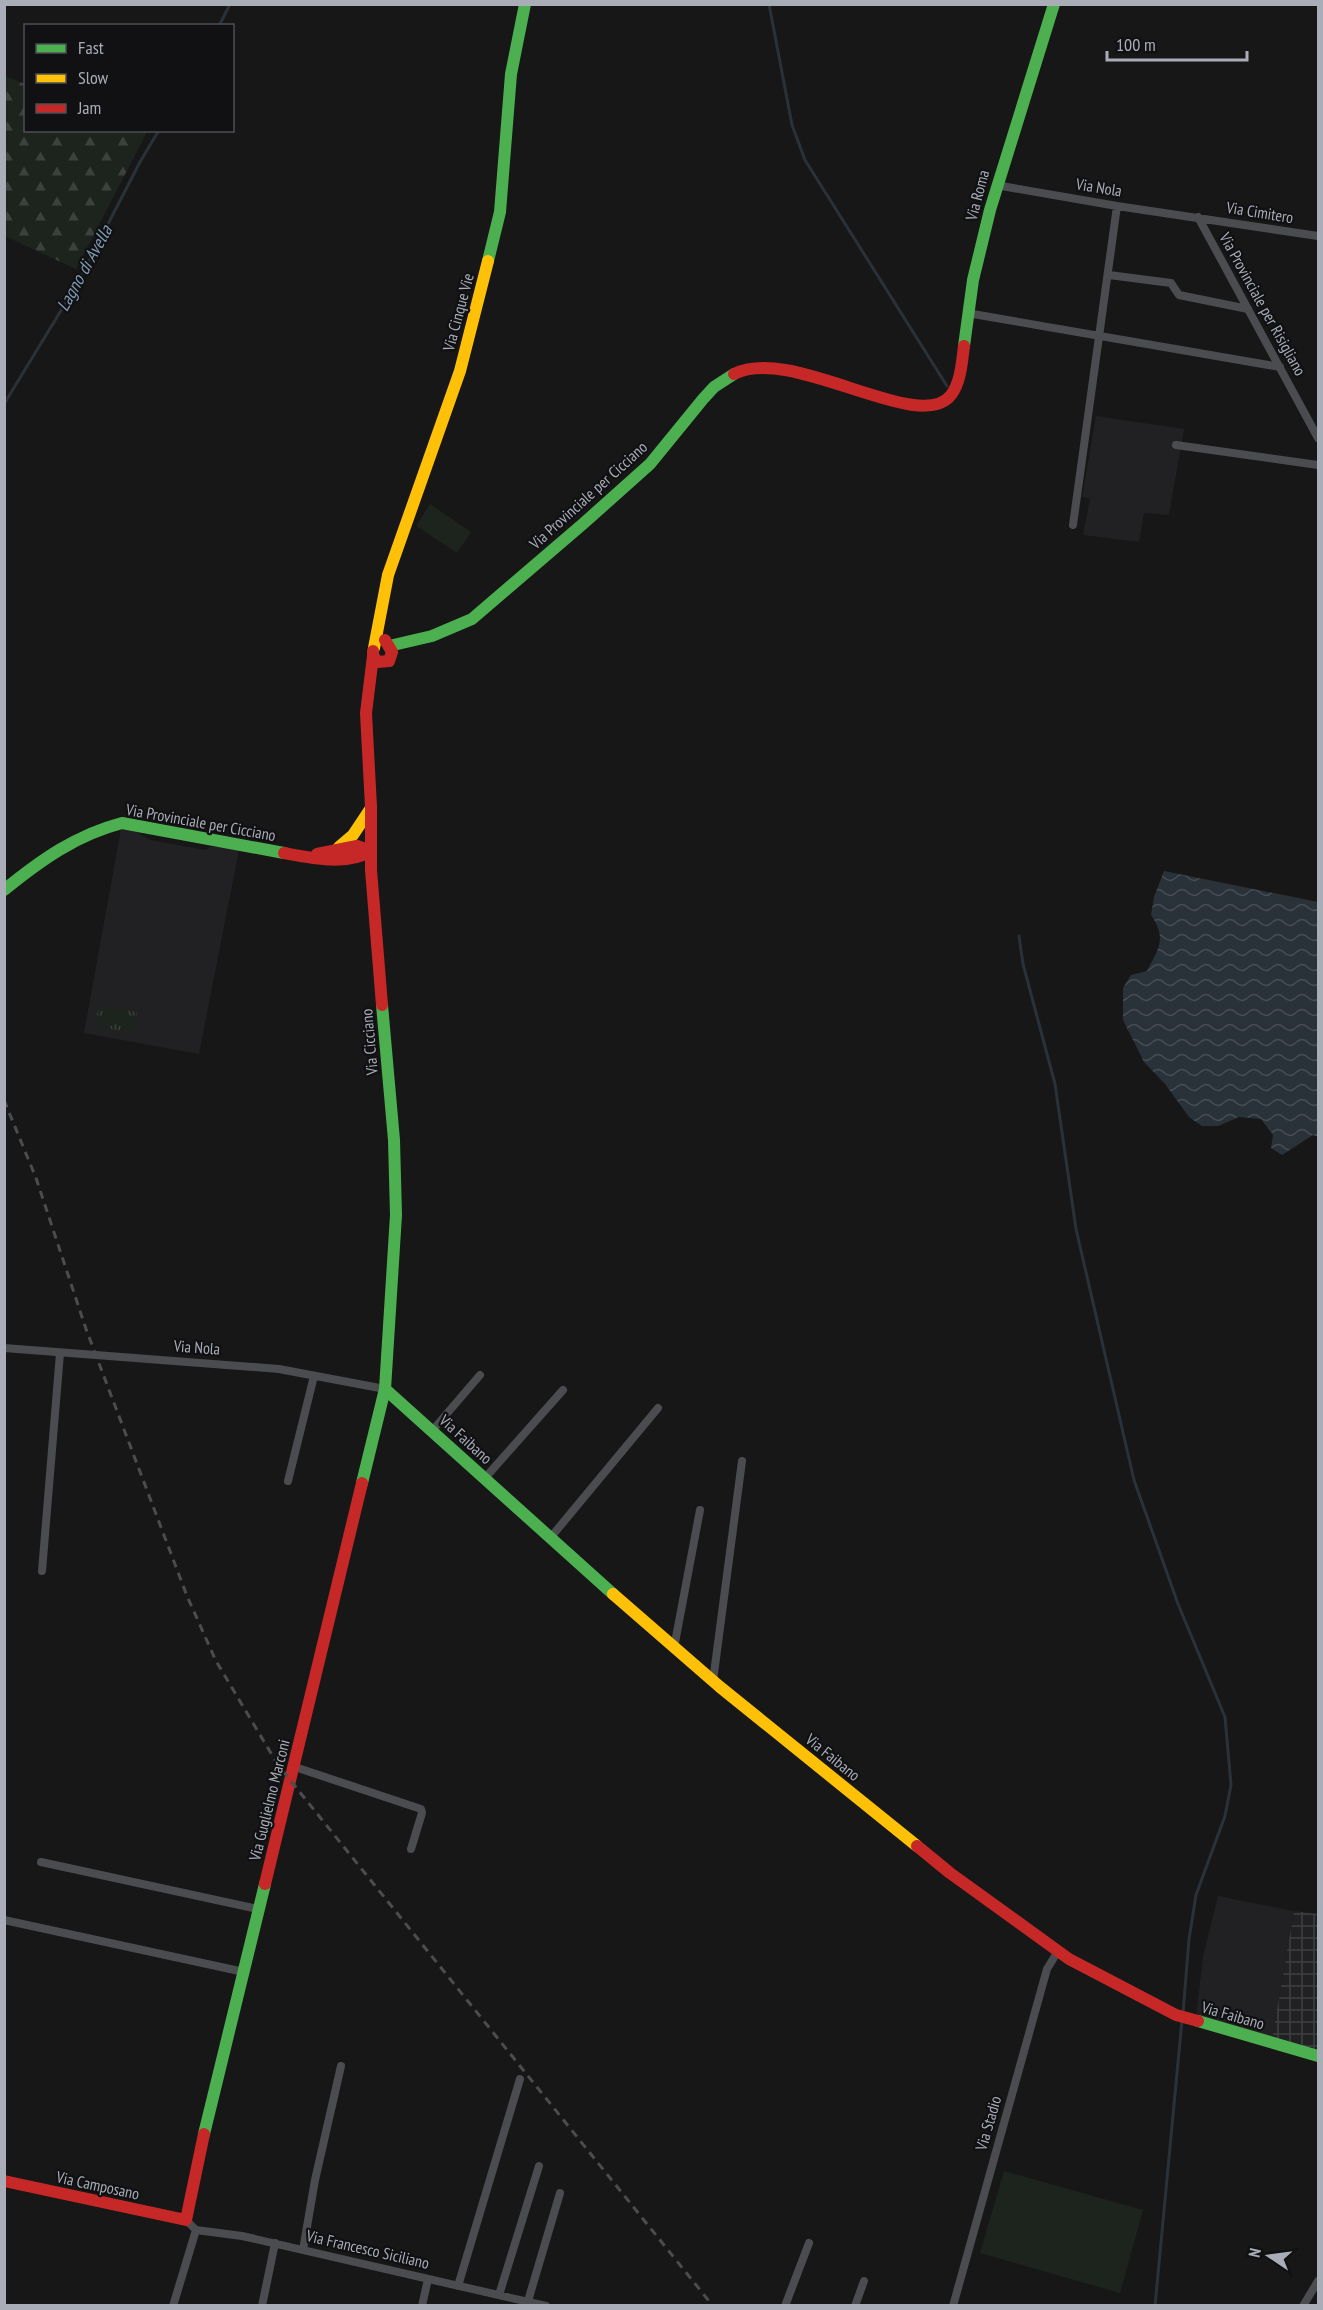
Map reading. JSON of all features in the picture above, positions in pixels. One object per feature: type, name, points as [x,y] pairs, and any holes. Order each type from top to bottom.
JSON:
[{"type":"street","name":"Via Cinque Vie","points":[[383,652],[380,619],[388,575],[460,371],[498,223],[511,74],[525,4]]},
{"type":"street","name":"Via Roma","points":[[950,397],[958,384],[961,373],[967,313],[996,185],[1054,4]]},
{"type":"street","name":"Via Nola","points":[[996,185],[1198,217]]},
{"type":"street","points":[[1073,525],[1118,206]]},
{"type":"street","name":"Via Cimitero","points":[[1198,217],[1318,236]]},
{"type":"street","name":"Via Provinciale per Risigliano","points":[[1198,217],[1318,438]]},
{"type":"street","points":[[1108,275],[1171,283],[1179,295],[1248,309]]},
{"type":"street","points":[[967,313],[1280,367]]},
{"type":"street","name":"Via Provinciale per Cicciano","points":[[383,652],[457,627],[472,619],[610,502],[652,461],[705,397],[724,379],[741,370],[778,366],[895,403],[909,405],[920,406],[950,397]]},
{"type":"street","points":[[1176,444],[1318,465]]},
{"type":"street","name":"Via Cicciano","points":[[383,652],[369,692],[367,736],[372,807],[371,870],[396,1183],[385,1389]]},
{"type":"street","name":"Via Provinciale per Cicciano","points":[[340,854],[358,831],[372,807]]},
{"type":"street","name":"Via Provinciale per Cicciano","points":[[4,890],[42,859],[77,837],[98,828],[123,823],[303,857],[340,854],[357,846],[371,851]]},
{"type":"street","points":[[340,854],[371,870]]},
{"type":"street","name":"Via Nola","points":[[4,1348],[279,1369],[385,1389]]},
{"type":"street","points":[[42,1571],[60,1353]]},
{"type":"street","points":[[432,1431],[480,1375]]},
{"type":"street","points":[[288,1481],[314,1376]]},
{"type":"street","name":"Via Faibano","points":[[385,1389],[636,1616],[713,1681],[950,1873],[1069,1959],[1176,2015],[1318,2056]]},
{"type":"street","name":"Via Guglielmo Marconi","points":[[186,2220],[193,2181],[258,1909],[295,1767],[385,1389]]},
{"type":"street","points":[[485,1478],[563,1390]]},
{"type":"street","points":[[551,1537],[658,1408]]},
{"type":"street","points":[[713,1681],[742,1461]]},
{"type":"street","points":[[674,1648],[700,1510]]},
{"type":"street","points":[[295,1767],[422,1809],[411,1849]]},
{"type":"street","points":[[41,1862],[258,1909]]},
{"type":"street","points":[[4,1920],[244,1972]]},
{"type":"street","name":"Via Stadio","points":[[953,2306],[1047,1969],[1058,1951]]},
{"type":"street","points":[[303,2250],[315,2180],[341,2066]]},
{"type":"street","points":[[458,2286],[520,2079]]},
{"type":"street","points":[[499,2295],[539,2166]]},
{"type":"street","name":"Via Camposano","points":[[4,2181],[186,2220]]},
{"type":"street","points":[[528,2301],[560,2193]]},
{"type":"street","points":[[173,2306],[196,2230],[186,2220]]},
{"type":"street","name":"Via Francesco Siciliano","points":[[196,2230],[226,2233],[275,2243],[546,2306]]},
{"type":"street","points":[[262,2306],[275,2243]]},
{"type":"street","points":[[785,2306],[809,2243]]},
{"type":"street","points":[[422,2306],[428,2279]]},
{"type":"street","points":[[1303,2306],[1318,2281]]},
{"type":"street","points":[[855,2306],[864,2282]]},
{"type":"shaded area","points":[[1096,416],[1184,429],[1169,515],[1144,513],[1139,542],[1083,535],[1090,498],[1082,497]]},
{"type":"shaded area","points":[[121,829],[136,832],[151,840],[205,850],[210,847],[222,847],[239,850],[199,1054],[84,1033]]},
{"type":"shaded area","points":[[1218,1896],[1294,1911],[1272,2039],[1196,2018],[1203,1957]]},
{"type":"shaded area","points":[[1294,1911],[1318,1914],[1318,2051],[1272,2039]]},
{"type":"green space","points":[[5,76],[24,84],[24,132],[147,132],[76,269],[5,236]]},
{"type":"green space","points":[[430,504],[471,532],[457,553],[416,526]]},
{"type":"green space","points":[[99,1005],[137,1012],[133,1033],[95,1026]]},
{"type":"green space","points":[[1004,2171],[1143,2210],[1120,2293],[980,2253]]},
{"type":"water","points":[[1164,871],[1318,902],[1318,1137],[1313,1135],[1282,1155],[1271,1148],[1273,1135],[1261,1119],[1239,1117],[1218,1126],[1202,1126],[1189,1117],[1165,1084],[1144,1062],[1123,1020],[1123,988],[1131,975],[1147,971],[1159,943],[1159,930],[1151,915],[1154,897]]},
{"type":"waterway","name":"Lagno di Avella","points":[[220,24],[230,4]]},
{"type":"waterway","points":[[769,4],[792,125],[805,160],[947,386]]},
{"type":"waterway","name":"Lagno di Avella","points":[[4,404],[76,286],[158,132]]},
{"type":"waterway","points":[[1019,936],[1023,964],[1055,1084],[1076,1229],[1134,1480],[1178,1604],[1225,1717],[1231,1785],[1225,1816],[1196,1895],[1189,1939],[1183,2013]]},
{"type":"waterway","points":[[1155,2306],[1182,2020]]},
{"type":"railway","points":[[4,1100],[36,1178],[86,1329],[187,1596],[216,1661],[278,1765],[713,2306]]},
{"type":"traffic: fast","points":[[488,261],[500,212],[511,74],[525,4]]},
{"type":"traffic: fast","points":[[964,346],[973,280],[990,210],[1054,4]]},
{"type":"traffic: fast","points":[[389,646],[432,636],[472,619],[650,464],[714,387],[734,374]]},
{"type":"traffic: fast","points":[[4,890],[74,842],[89,834],[122,823],[284,853]]},
{"type":"traffic: fast","points":[[362,1483],[385,1389],[396,1215],[394,1140],[382,1005]]},
{"type":"traffic: fast","points":[[385,1389],[613,1594]]},
{"type":"traffic: fast","points":[[204,2134],[265,1884]]},
{"type":"traffic: fast","points":[[1198,2021],[1318,2056]]},
{"type":"traffic: slow","points":[[374,648],[388,575],[460,371],[488,261]]},
{"type":"traffic: slow","points":[[339,847],[353,835],[371,808]]},
{"type":"traffic: slow","points":[[613,1594],[720,1687],[917,1846]]},
{"type":"traffic: jam","points":[[734,374],[758,368],[788,370],[912,405],[935,405],[951,395],[957,384],[964,346]]},
{"type":"traffic: jam","points":[[373,651],[373,656],[378,662],[389,661],[392,652],[385,640]]},
{"type":"traffic: jam","points":[[373,656],[366,713],[371,807],[371,870],[382,1005]]},
{"type":"traffic: jam","points":[[317,854],[357,846],[371,851]]},
{"type":"traffic: jam","points":[[284,853],[317,859],[340,860],[362,856],[371,851]]},
{"type":"traffic: jam","points":[[265,1884],[362,1483]]},
{"type":"traffic: jam","points":[[917,1846],[950,1873],[1069,1959],[1176,2015],[1198,2021]]},
{"type":"traffic: jam","points":[[4,2181],[186,2220],[204,2134]]}]
